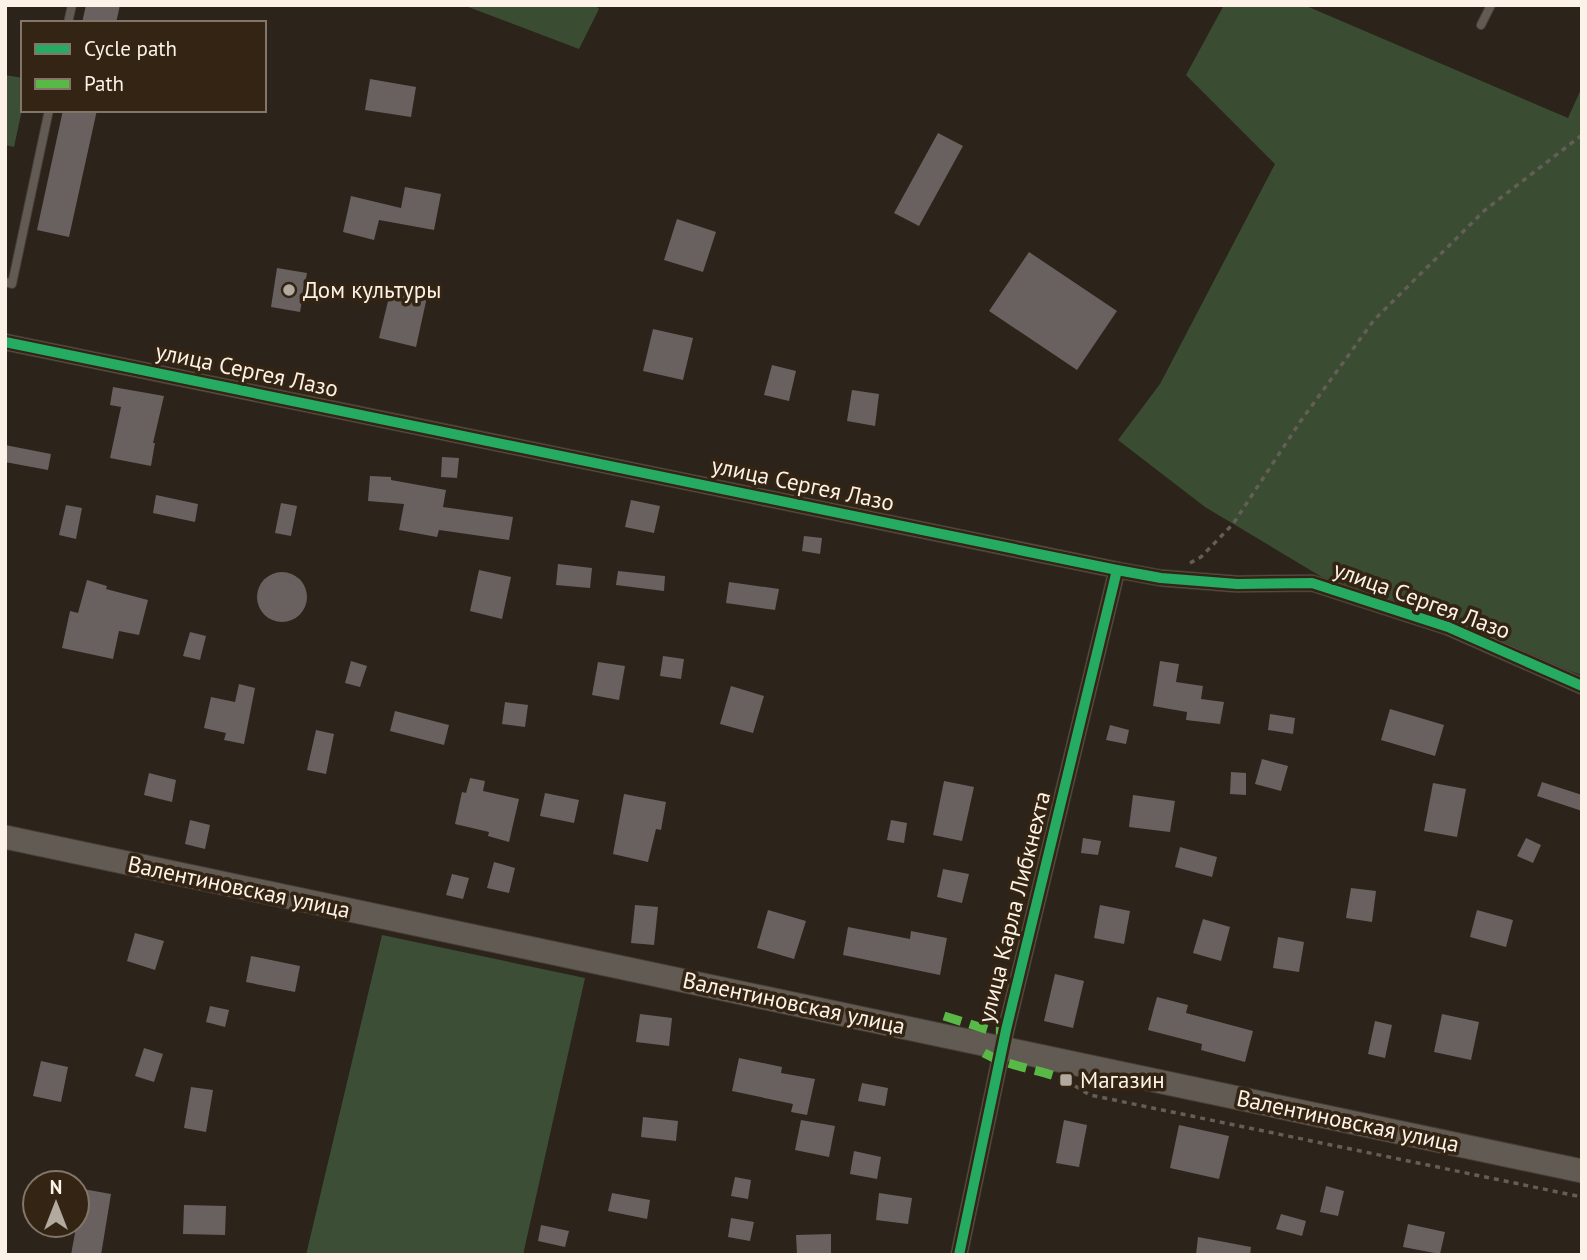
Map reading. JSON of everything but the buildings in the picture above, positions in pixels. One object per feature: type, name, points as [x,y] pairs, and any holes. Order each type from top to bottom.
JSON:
[{"type":"main road","name":"Валентиновская улица","points":[[5,837],[1582,1171]]},
{"type":"street","name":"улица Сергея Лазо","points":[[5,342],[1117,570],[1161,578],[1237,584],[1312,583],[1448,627],[1582,686]]},
{"type":"street","name":"улица Карла Либкнехта","points":[[959,1255],[1002,1047],[1117,570]]},
{"type":"lane","points":[[1481,25],[1491,5]]},
{"type":"lane","points":[[5,282],[12,284],[49,112]]},
{"type":"path","points":[[1161,578],[1201,557],[1233,524],[1300,422],[1374,320],[1485,210],[1582,135]]},
{"type":"path","points":[[1066,1080],[1090,1095],[1582,1197]]},
{"type":"green space","points":[[463,5],[595,5],[599,9],[579,49]]},
{"type":"green space","points":[[1224,5],[1304,5],[1568,118],[1582,87],[1582,675],[1362,601],[1205,507],[1118,440],[1160,384],[1275,164],[1186,75]]},
{"type":"green space","points":[[5,75],[21,78],[22,112],[14,147],[5,145]]},
{"type":"green space","points":[[382,935],[585,978],[523,1255],[306,1255]]},
{"type":"marked path","points":[[944,1016],[989,1030],[1006,1030]]},
{"type":"marked path","points":[[984,1053],[1004,1062],[1066,1080]]},
{"type":"cycle path","points":[[5,342],[1117,570],[1161,578],[1237,584],[1312,583],[1448,627],[1582,686]]},
{"type":"cycle path","points":[[959,1255],[1006,1030],[1117,570]]},
{"type":"place","name":"Дом культуры","points":[[289,290]]},
{"type":"place","name":"Магазин","points":[[1066,1080]]}]
